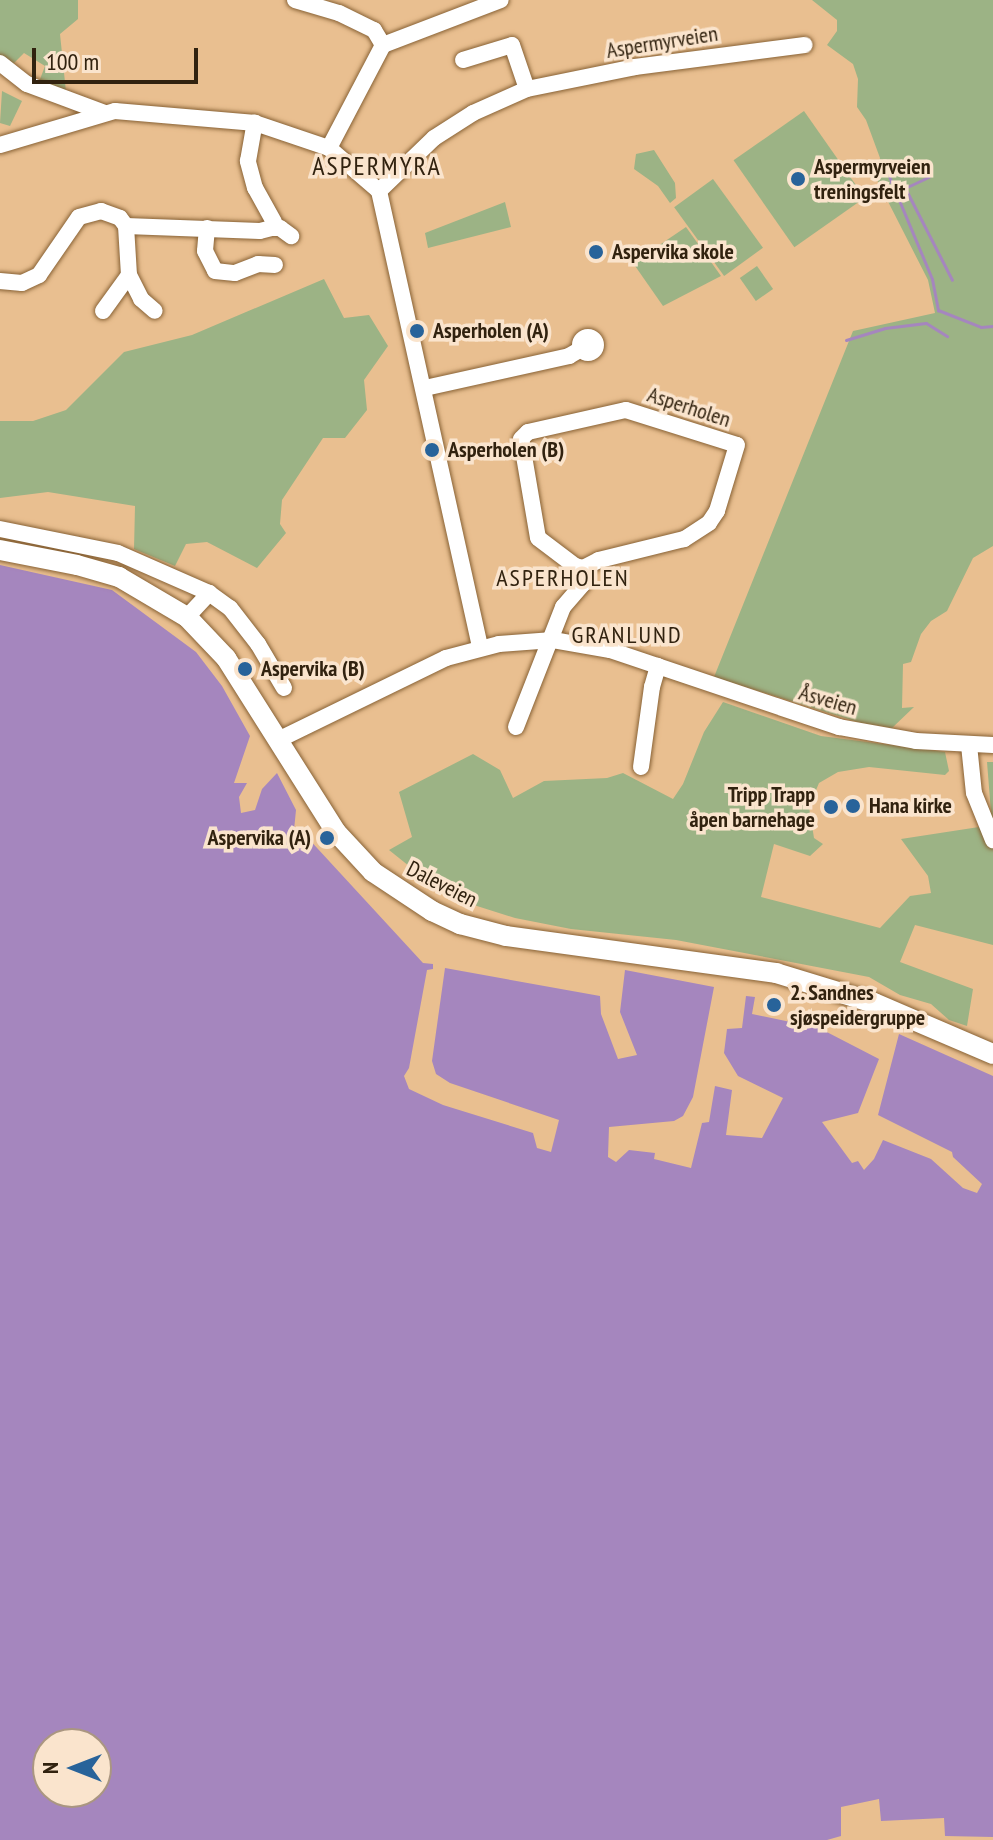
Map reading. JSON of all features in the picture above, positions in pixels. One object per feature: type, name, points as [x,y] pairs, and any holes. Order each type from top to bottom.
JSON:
[{"type":"main road","name":"Daleveien","points":[[0,550],[119,577],[187,617],[226,658],[310,795],[353,852],[389,885],[446,918],[506,936],[700,960],[776,973],[874,1003],[993,1054]]},
{"type":"street","points":[[295,0],[339,13],[374,30],[383,45]]},
{"type":"street","points":[[329,148],[383,45],[501,0]]},
{"type":"street","points":[[463,60],[512,45],[527,89]]},
{"type":"street","name":"Aspermyrveien","points":[[379,191],[434,138],[473,113],[527,89],[635,67],[805,45]]},
{"type":"street","points":[[0,63],[27,84],[106,113]]},
{"type":"street","points":[[0,145],[115,111],[255,123],[329,148],[379,191],[480,647]]},
{"type":"street","points":[[255,123],[248,161],[255,188],[274,222],[272,228]]},
{"type":"street","points":[[0,281],[22,283],[39,275],[79,217],[90,212],[113,215],[126,226],[260,231],[280,228],[291,236]]},
{"type":"street","points":[[126,226],[129,275],[141,299],[155,311]]},
{"type":"street","points":[[207,228],[205,251],[215,271],[235,273],[258,264],[275,265]]},
{"type":"street","points":[[103,311],[129,275]]},
{"type":"street","points":[[425,388],[569,356],[581,349]]},
{"type":"street","name":"Asperholen","points":[[626,410],[737,445],[717,511],[709,523],[684,539],[599,560],[583,568],[565,561],[538,538],[521,447],[523,435],[626,410]]},
{"type":"street","points":[[0,529],[118,553],[209,593],[230,608],[258,644],[284,688]]},
{"type":"street","points":[[516,727],[553,640],[563,607],[583,584],[583,568]]},
{"type":"street","points":[[187,617],[209,593]]},
{"type":"street","name":"Åsveien","points":[[278,740],[423,668],[480,647],[553,640],[591,646],[658,666],[839,727],[916,741],[993,745]]},
{"type":"street","points":[[641,767],[652,687],[658,666]]},
{"type":"street","points":[[969,745],[974,793],[993,840]]},
{"type":"green space","points":[[0,0],[78,0],[78,19],[60,34],[66,92],[39,82],[45,66],[24,53],[13,64],[0,55]]},
{"type":"green space","points":[[812,0],[993,0],[993,546],[973,558],[947,611],[931,621],[921,634],[911,662],[903,664],[902,708],[914,707],[892,728],[861,723],[714,677],[853,331],[935,313],[928,280],[875,176],[880,158],[866,120],[857,107],[858,79],[853,64],[827,45],[837,31],[837,20]]},
{"type":"green space","points":[[2,91],[22,101],[10,126],[0,123]]},
{"type":"green space","name":"Aspermyrveien treningsfelt","points":[[804,111],[865,198],[794,247],[734,160]]},
{"type":"green space","points":[[654,150],[675,183],[676,198],[670,203],[658,186],[634,169],[636,154]]},
{"type":"green space","points":[[713,179],[763,248],[724,276],[674,207]]},
{"type":"green space","points":[[505,202],[511,227],[428,248],[425,233]]},
{"type":"green space","points":[[686,227],[721,276],[663,306],[633,263]]},
{"type":"green space","points":[[757,266],[773,289],[756,301],[740,278]]},
{"type":"green space","points":[[324,279],[344,318],[369,315],[388,346],[364,380],[367,410],[345,438],[323,438],[282,500],[280,524],[286,533],[257,568],[207,542],[186,544],[175,566],[134,549],[135,506],[48,492],[0,498],[0,421],[33,421],[66,410],[124,352],[192,335]]},
{"type":"green space","points":[[723,702],[821,736],[945,752],[949,771],[945,775],[869,767],[838,772],[819,783],[809,807],[814,838],[823,844],[810,856],[774,844],[761,897],[880,928],[910,896],[931,893],[928,876],[901,839],[992,825],[987,762],[993,762],[993,945],[915,925],[900,962],[973,989],[967,1026],[949,1020],[931,1004],[900,995],[869,977],[676,940],[571,929],[515,918],[477,906],[429,882],[389,850],[412,837],[399,792],[473,754],[500,770],[513,798],[544,781],[607,778],[623,773],[673,799],[683,784],[704,732]]},
{"type":"shaded area","points":[[0,565],[112,590],[196,652],[222,686],[250,736],[234,783],[247,783],[239,797],[241,813],[255,810],[262,789],[277,773],[296,810],[294,830],[306,836],[423,963],[433,964],[433,969],[427,970],[409,1068],[404,1076],[409,1089],[443,1105],[533,1133],[537,1148],[551,1152],[559,1120],[450,1083],[436,1074],[432,1061],[445,968],[600,996],[601,1014],[618,1059],[637,1055],[620,1012],[625,970],[714,987],[693,1097],[683,1116],[674,1121],[609,1127],[608,1157],[616,1162],[629,1150],[655,1153],[654,1159],[691,1168],[702,1123],[709,1122],[715,1086],[732,1090],[726,1135],[762,1138],[783,1098],[738,1076],[724,1053],[727,1029],[742,1028],[746,996],[755,997],[752,1014],[819,1028],[879,1059],[858,1113],[822,1122],[852,1163],[858,1161],[864,1170],[874,1159],[883,1140],[931,1159],[963,1188],[977,1193],[982,1184],[953,1157],[952,1152],[878,1115],[899,1034],[993,1076],[993,1837],[945,1836],[944,1818],[881,1821],[879,1799],[841,1807],[841,1836],[827,1840],[0,1840]]},
{"type":"waterway","points":[[886,169],[932,279],[938,310],[981,327],[993,326]]},
{"type":"waterway","points":[[891,182],[905,188],[929,177]]},
{"type":"waterway","points":[[905,188],[952,280]]},
{"type":"waterway","points":[[846,340],[885,328],[926,323],[947,336]]},
{"type":"place","name":"Aspermyrveien treningsfelt","points":[[798,179]]},
{"type":"place","name":"Aspervika skole","points":[[596,252]]},
{"type":"place","name":"Asperholen (A)","points":[[417,331]]},
{"type":"place","name":"Asperholen (B)","points":[[432,450]]},
{"type":"place","name":"Aspervika (B)","points":[[245,669]]},
{"type":"place","name":"Hana kirke","points":[[853,806]]},
{"type":"place","name":"Tripp Trapp åpen barnehage","points":[[831,807]]},
{"type":"place","name":"Aspervika (A)","points":[[327,838]]},
{"type":"place","name":"2. Sandnes sjøspeidergruppe","points":[[774,1005]]},
{"type":"district","name":"ASPERMYRA","points":[[377,166]]},
{"type":"district","name":"ASPERHOLEN","points":[[563,578]]},
{"type":"district","name":"GRANLUND","points":[[627,635]]}]
